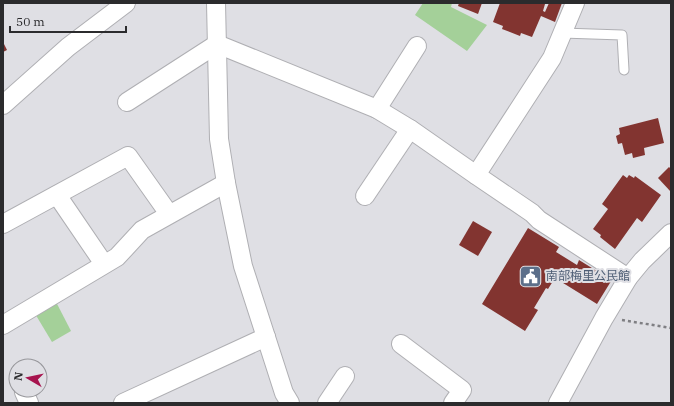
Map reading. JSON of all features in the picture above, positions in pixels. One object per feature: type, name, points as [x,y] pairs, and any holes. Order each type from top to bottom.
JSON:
[{"type":"street","points":[[3,105],[68,47],[126,3]]},
{"type":"street","points":[[216,3],[219,140],[226,183],[243,266],[284,393],[290,403]]},
{"type":"street","points":[[476,176],[552,58],[575,3]]},
{"type":"street","points":[[127,102],[217,44]]},
{"type":"street","points":[[217,44],[377,109],[410,129],[476,176],[532,213],[539,220],[628,278]]},
{"type":"street","points":[[377,109],[417,46]]},
{"type":"street","points":[[365,196],[410,129]]},
{"type":"street","points":[[3,224],[128,156],[169,214]]},
{"type":"street","points":[[3,325],[117,257],[142,230],[226,183]]},
{"type":"street","points":[[57,194],[104,264]]},
{"type":"street","points":[[558,403],[604,318],[628,278],[642,261],[671,233]]},
{"type":"street","points":[[123,403],[266,337]]},
{"type":"street","points":[[401,344],[462,390],[452,403]]},
{"type":"street","points":[[327,403],[345,376]]},
{"type":"lane","points":[[562,33],[622,35],[624,70]]},
{"type":"path","points":[[604,318],[671,328]]},
{"type":"green space","points":[[423,3],[452,3],[451,7],[487,25],[467,51],[415,15]]},
{"type":"green space","points":[[55,300],[71,331],[52,342],[34,312]]},
{"type":"building","points":[[459,3],[482,3],[478,14],[458,6]]},
{"type":"building","points":[[500,3],[544,3],[543,11],[545,12],[549,3],[562,3],[555,22],[541,16],[532,37],[521,33],[520,36],[502,29],[503,26],[493,22]]},
{"type":"building","points":[[562,3],[571,3],[569,6]]},
{"type":"building","points":[[3,42],[7,50],[3,52]]},
{"type":"building","points":[[658,118],[664,143],[644,148],[645,155],[633,158],[632,153],[625,155],[622,143],[618,144],[616,136],[620,134],[619,128]]},
{"type":"building","points":[[669,167],[671,169],[671,192],[658,178]]},
{"type":"building","points":[[623,175],[627,178],[629,175],[634,178],[635,176],[661,195],[642,222],[637,218],[615,249],[600,237],[601,235],[593,229],[608,209],[602,204]]},
{"type":"building","points":[[473,221],[492,232],[478,256],[459,245]]},
{"type":"building","points":[[528,228],[559,247],[556,252],[577,265],[579,260],[600,273],[602,270],[613,278],[597,304],[555,278],[548,289],[546,288],[534,308],[538,310],[525,331],[482,304]]},
{"type":"place","name":"南部梅里公民館","points":[[530,276]]}]
